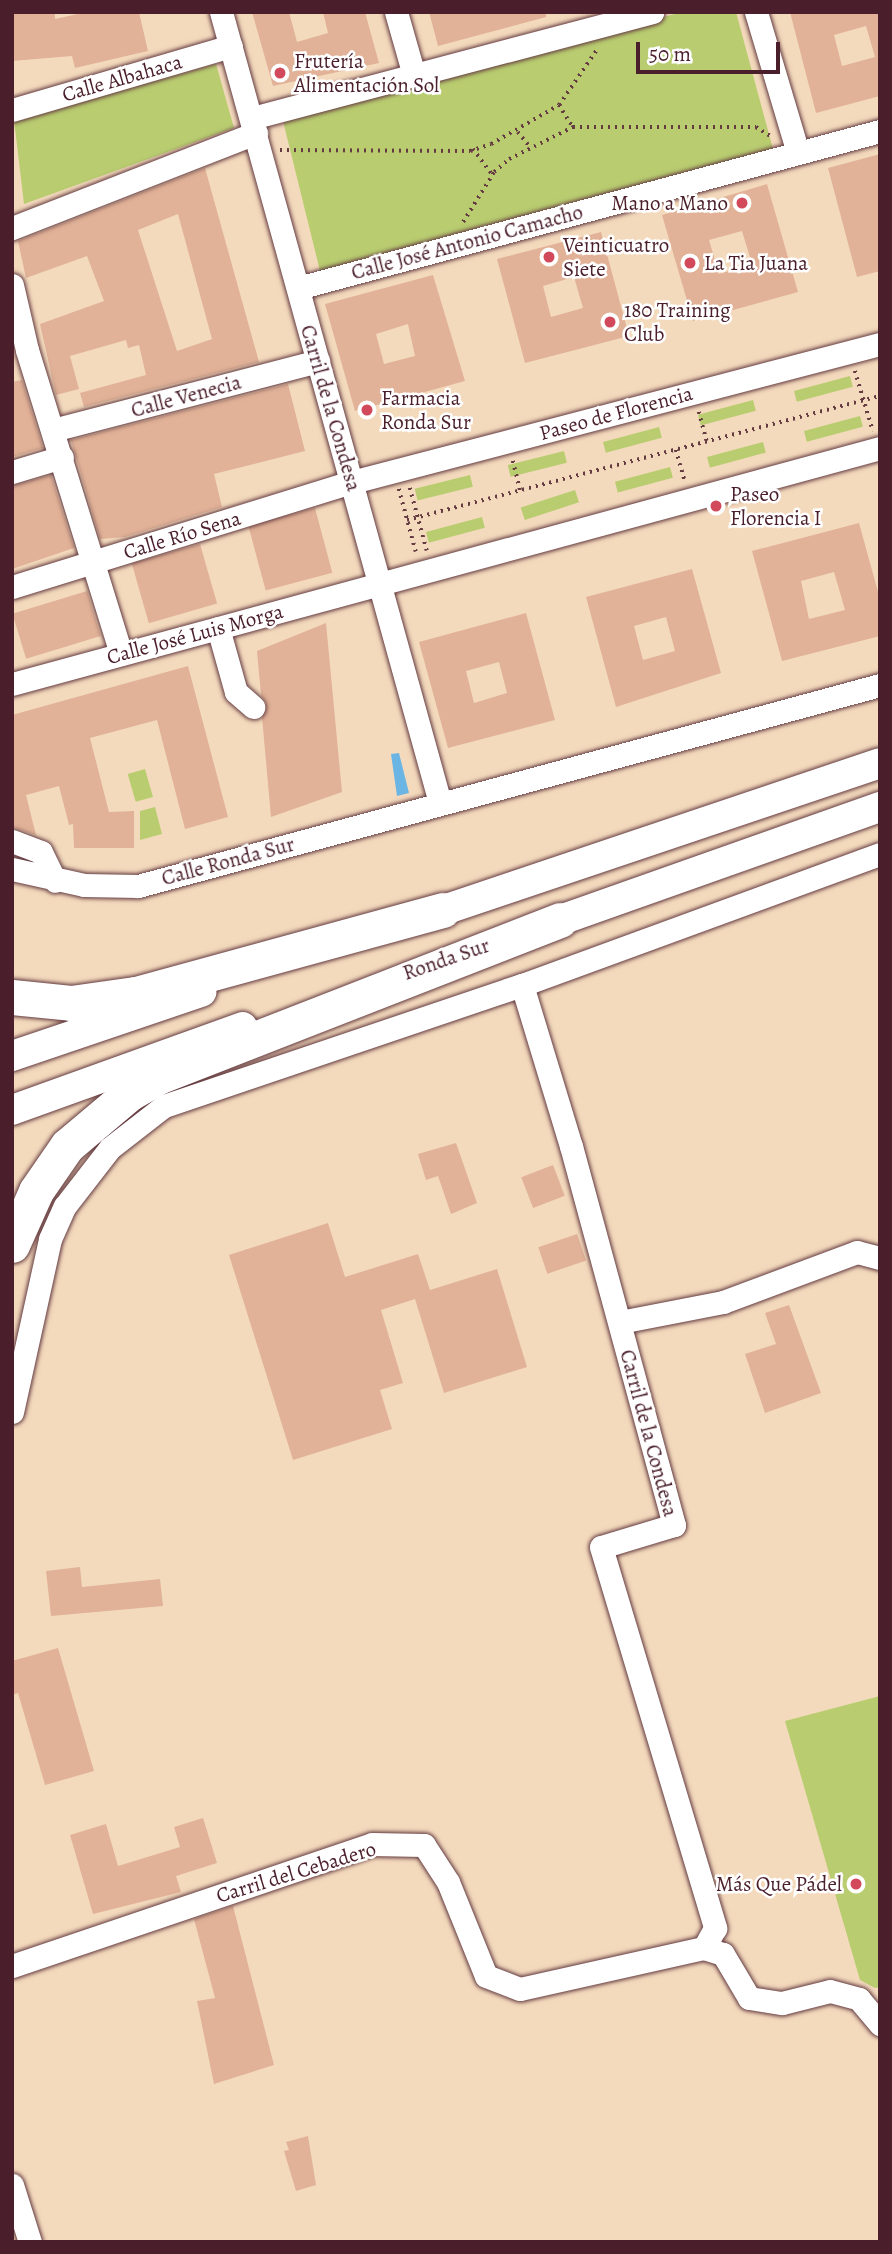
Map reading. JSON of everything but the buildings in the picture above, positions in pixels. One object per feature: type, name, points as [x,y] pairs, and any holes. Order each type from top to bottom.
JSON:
[{"type":"highway","points":[[12,997],[71,1003],[116,998],[443,910]]},
{"type":"highway","points":[[12,1245],[36,1191],[67,1146],[130,1093],[160,1076],[560,920]]},
{"type":"main road","points":[[12,1056],[880,763]]},
{"type":"main road","name":"Ronda Sur","points":[[12,1110],[126,1066],[560,920],[880,807]]},
{"type":"street","name":"Carril de la Condesa","points":[[221,12],[352,482],[377,585],[440,803]]},
{"type":"street","points":[[396,12],[414,75]]},
{"type":"street","points":[[13,226],[414,75],[578,22],[616,22],[652,12]]},
{"type":"street","points":[[757,12],[798,153]]},
{"type":"street","name":"Calle Albahaca","points":[[12,110],[231,46]]},
{"type":"street","name":"Calle José Antonio Camacho","points":[[298,288],[880,131]]},
{"type":"street","points":[[12,285],[20,352],[53,430],[96,561],[121,654]]},
{"type":"street","name":"Paseo de Florencia","points":[[352,482],[880,344]]},
{"type":"street","name":"Calle Venecia","points":[[53,430],[318,361]]},
{"type":"street","points":[[377,585],[425,565],[877,440]]},
{"type":"street","points":[[12,472],[62,457]]},
{"type":"street","name":"Calle Río Sena","points":[[12,587],[352,482]]},
{"type":"street","name":"Calle José Luis Morga","points":[[13,680],[121,654],[377,585]]},
{"type":"street","points":[[218,628],[236,692],[253,707]]},
{"type":"street","name":"Calle Ronda Sur","points":[[12,869],[55,881],[138,886],[880,685]]},
{"type":"street","points":[[12,841],[41,852],[55,881]]},
{"type":"street","points":[[12,1412],[50,1239],[84,1177],[137,1125],[164,1106],[199,1091],[522,985],[880,854]]},
{"type":"street","name":"Carril de la Condesa","points":[[522,985],[620,1322],[674,1525],[601,1547],[715,1928],[704,1948]]},
{"type":"street","points":[[620,1322],[723,1302],[857,1252],[880,1258]]},
{"type":"street","name":"Carril del Cebadero","points":[[12,1966],[372,1844],[424,1845],[448,1882],[486,1976],[520,1989],[704,1948]]},
{"type":"street","points":[[704,1948],[723,1954],[749,1998],[782,2003],[830,1991],[859,1999],[880,2024]]},
{"type":"street","points":[[12,2185],[30,2242]]},
{"type":"path","points":[[256,134],[473,149],[519,132],[559,105],[616,22]]},
{"type":"path","points":[[559,105],[573,127]]},
{"type":"path","points":[[447,248],[492,174],[530,147],[573,127],[756,127],[798,153]]},
{"type":"path","points":[[519,132],[530,147]]},
{"type":"path","points":[[473,149],[492,174]]},
{"type":"path","points":[[854,367],[877,440]]},
{"type":"path","points":[[407,520],[880,396]]},
{"type":"path","points":[[696,400],[707,442]]},
{"type":"path","points":[[509,449],[520,491]]},
{"type":"path","points":[[676,450],[687,491]]},
{"type":"path","points":[[397,483],[407,520],[425,565]]},
{"type":"path","points":[[409,487],[418,517],[425,565]]},
{"type":"green space","points":[[682,12],[736,12],[773,149],[320,271],[283,121]]},
{"type":"green space","points":[[216,64],[234,128],[24,204],[14,120]]},
{"type":"green space","points":[[850,376],[853,387],[797,402],[794,391]]},
{"type":"green space","points":[[753,400],[756,411],[701,425],[698,415]]},
{"type":"green space","points":[[860,416],[863,427],[807,442],[804,431]]},
{"type":"green space","points":[[659,427],[662,438],[606,453],[603,442]]},
{"type":"green space","points":[[763,442],[766,453],[710,468],[707,457]]},
{"type":"green space","points":[[564,451],[567,463],[511,477],[508,465]]},
{"type":"green space","points":[[670,467],[673,478],[618,492],[615,482]]},
{"type":"green space","points":[[470,475],[473,487],[418,500],[415,489]]},
{"type":"green space","points":[[575,490],[579,502],[525,520],[521,508]]},
{"type":"green space","points":[[482,517],[485,528],[429,543],[426,532]]},
{"type":"green space","points":[[145,769],[153,797],[136,802],[128,774]]},
{"type":"green space","points":[[155,807],[162,834],[140,840],[140,811]]},
{"type":"green space","name":"Más Que Pádel","points":[[880,1696],[880,1987],[875,1988],[860,1980],[785,1721]]},
{"type":"water","points":[[399,753],[409,793],[397,796],[391,754]]},
{"type":"place","name":"Frutería Alimentación Sol","points":[[280,73]]},
{"type":"place","name":"Mano a Mano","points":[[742,203]]},
{"type":"place","name":"Veinticuatro Siete","points":[[549,257]]},
{"type":"place","name":"La Tia Juana","points":[[690,263]]},
{"type":"place","name":"180 Training Club","points":[[610,322]]},
{"type":"place","name":"Farmacia Ronda Sur","points":[[367,410]]},
{"type":"place","name":"Paseo Florencia I","points":[[716,506]]},
{"type":"place","name":"Más Que Pádel","points":[[856,1884]]}]
